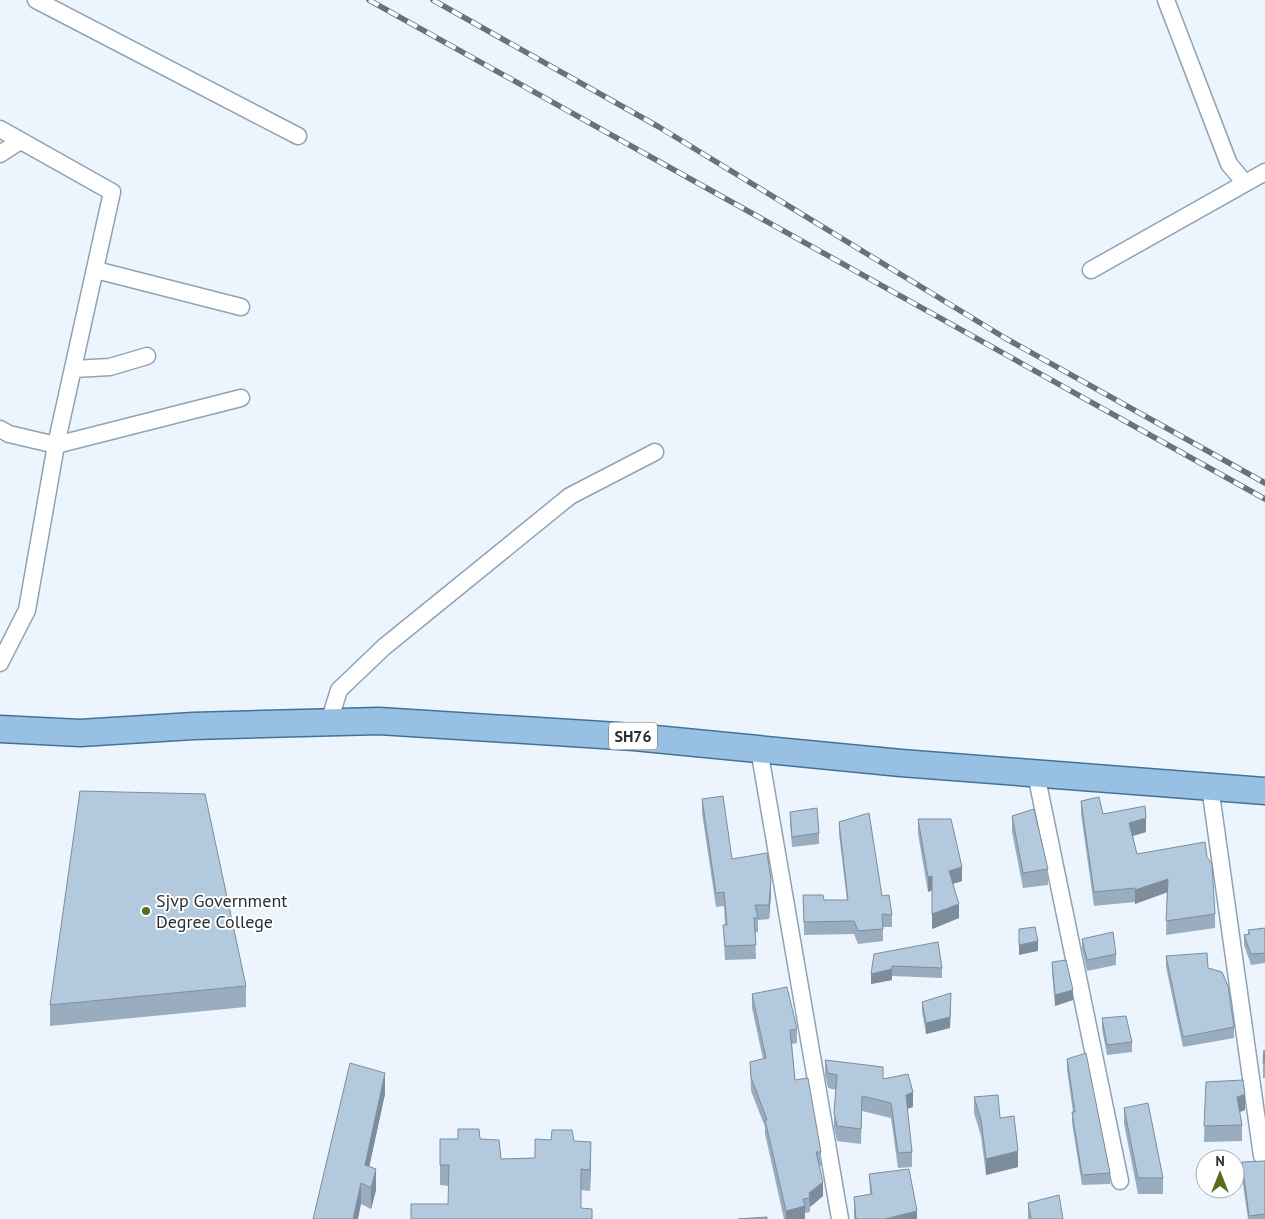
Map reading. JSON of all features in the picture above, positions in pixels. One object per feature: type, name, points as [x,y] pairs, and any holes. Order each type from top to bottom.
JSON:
[{"type":"main road","name":"SH76","points":[[0,729],[80,733],[193,726],[379,721],[624,736],[900,764],[1265,791]]},
{"type":"street","points":[[36,0],[298,136]]},
{"type":"street","points":[[1166,0],[1229,164],[1245,183]]},
{"type":"street","points":[[0,130],[112,192],[56,445],[27,610],[0,663]]},
{"type":"street","points":[[0,154],[20,141]]},
{"type":"street","points":[[1091,270],[1265,172]]},
{"type":"street","points":[[96,270],[241,307]]},
{"type":"street","points":[[74,370],[110,367],[147,356]]},
{"type":"street","points":[[0,429],[8,434],[56,445],[241,398]]},
{"type":"street","points":[[329,722],[339,690],[384,647],[570,496],[655,452]]},
{"type":"street","points":[[759,749],[840,1219]]},
{"type":"street","points":[[1036,774],[1120,1181]]},
{"type":"street","points":[[1210,787],[1262,1156]]},
{"type":"building","name":"Sjvp Government Degree College","points":[[80,791],[205,794],[246,986],[50,1005]]},
{"type":"building","points":[[723,796],[732,859],[767,853],[771,879],[769,905],[755,905],[758,918],[754,918],[756,945],[725,946],[723,925],[727,925],[724,892],[716,893],[702,799]]},
{"type":"building","points":[[1099,797],[1103,814],[1145,806],[1146,818],[1129,823],[1137,854],[1205,842],[1207,857],[1212,864],[1215,914],[1166,921],[1168,879],[1135,890],[1135,888],[1094,892],[1081,801]]},
{"type":"building","points":[[817,808],[819,833],[792,837],[790,812]]},
{"type":"building","points":[[1034,809],[1048,869],[1023,873],[1012,816]]},
{"type":"building","points":[[869,813],[882,896],[889,895],[892,915],[882,914],[883,929],[858,931],[854,921],[804,922],[803,895],[823,895],[824,900],[848,900],[839,822]]},
{"type":"building","points":[[918,819],[951,819],[962,867],[949,871],[959,904],[932,914],[932,876],[928,877]]},
{"type":"building","points":[[1035,927],[1038,941],[1019,945],[1019,929]]},
{"type":"building","points":[[1265,928],[1265,953],[1251,954],[1244,935],[1250,934],[1248,930]]},
{"type":"building","points":[[1113,932],[1116,954],[1087,960],[1082,939]]},
{"type":"building","points":[[938,942],[942,968],[892,966],[892,969],[871,974],[874,954]]},
{"type":"building","points":[[1207,953],[1208,968],[1222,972],[1228,986],[1234,1027],[1183,1037],[1166,956]]},
{"type":"building","points":[[1066,960],[1073,990],[1055,995],[1052,962]]},
{"type":"building","points":[[787,987],[797,1029],[790,1030],[795,1080],[808,1078],[821,1152],[816,1152],[823,1182],[809,1193],[810,1198],[803,1199],[805,1206],[786,1211],[765,1120],[767,1120],[751,1077],[750,1062],[766,1058],[752,994]]},
{"type":"building","points":[[951,993],[950,1017],[926,1023],[922,1002]]},
{"type":"building","points":[[1126,1016],[1132,1042],[1107,1045],[1102,1018]]},
{"type":"building","points":[[1086,1053],[1110,1173],[1082,1175],[1072,1112],[1075,1112],[1067,1059]]},
{"type":"building","points":[[825,1060],[883,1067],[883,1079],[908,1074],[913,1092],[906,1095],[912,1152],[898,1153],[891,1103],[862,1096],[861,1129],[837,1126],[834,1113],[837,1075],[828,1073]]},
{"type":"building","points":[[350,1063],[385,1073],[365,1165],[376,1169],[371,1188],[361,1183],[353,1219],[313,1219]]},
{"type":"building","points":[[1243,1080],[1245,1094],[1237,1097],[1242,1125],[1204,1126],[1206,1082]]},
{"type":"building","points":[[998,1095],[1000,1118],[1014,1116],[1018,1151],[986,1159],[981,1120],[974,1097]]},
{"type":"building","points":[[1148,1103],[1163,1178],[1138,1178],[1124,1108]]},
{"type":"building","points":[[458,1129],[479,1129],[480,1139],[499,1140],[501,1159],[535,1158],[535,1139],[551,1140],[552,1130],[572,1130],[574,1141],[591,1142],[590,1170],[581,1169],[581,1208],[592,1209],[592,1219],[411,1219],[411,1204],[448,1204],[449,1165],[440,1165],[440,1139],[458,1139]]},
{"type":"building","points":[[1265,1161],[1265,1214],[1249,1216],[1245,1185],[1245,1162]]},
{"type":"building","points":[[909,1169],[917,1211],[885,1219],[856,1219],[854,1197],[872,1194],[869,1174]]},
{"type":"building","points":[[1059,1195],[1063,1219],[1031,1219],[1028,1203]]},
{"type":"building","points":[[767,1217],[767,1219],[738,1219]]},
{"type":"railway","points":[[369,0],[1265,499]]},
{"type":"railway","points":[[433,0],[659,127],[1005,338],[1265,483]]},
{"type":"place","name":"Sjvp Government Degree College","points":[[146,911]]}]
